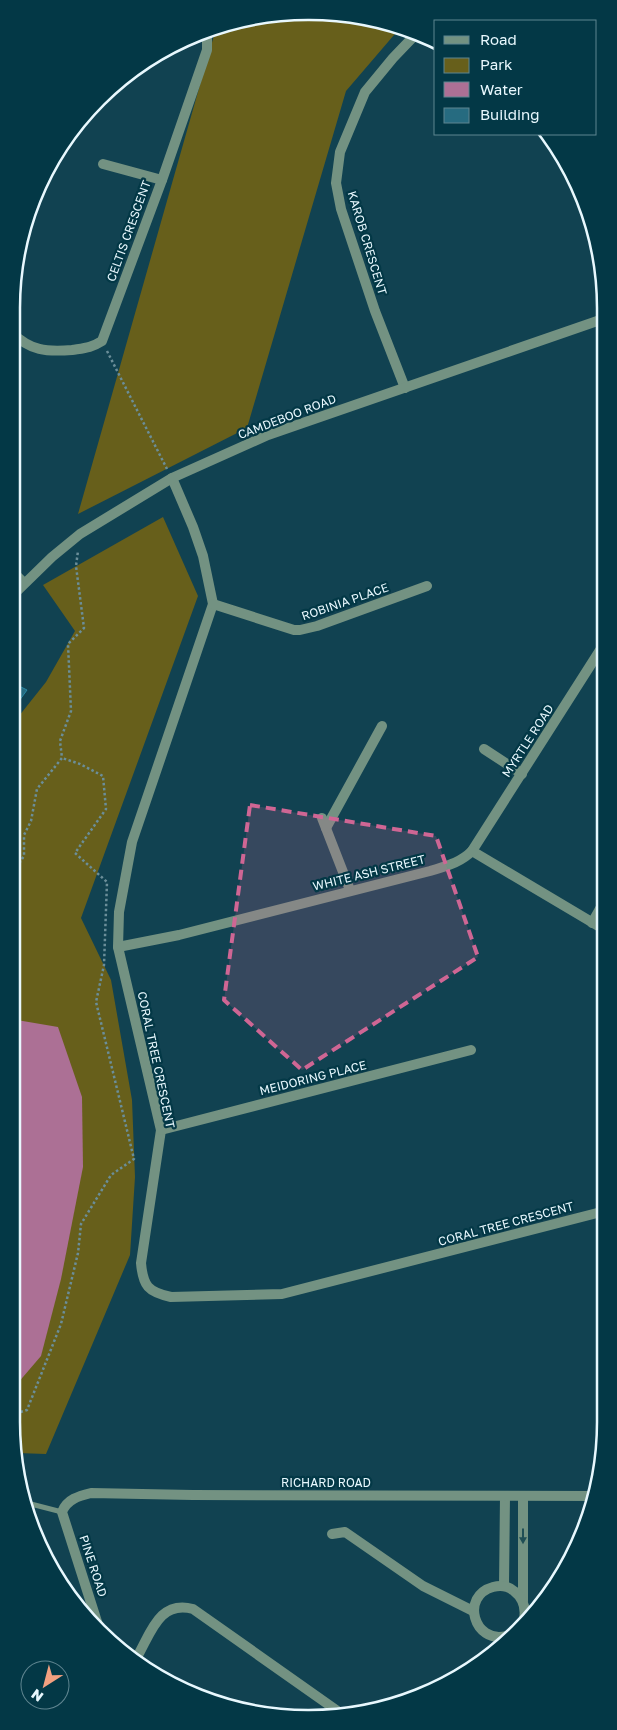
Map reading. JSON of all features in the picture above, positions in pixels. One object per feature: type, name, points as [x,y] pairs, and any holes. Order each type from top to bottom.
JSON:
[{"type":"street","name":"CELTIS CRESCENT","points":[[102,341],[162,180],[207,50],[206,39]]},
{"type":"street","name":"KAROB CRESCENT","points":[[405,388],[375,311],[341,209],[336,183],[340,152],[365,92],[411,39]]},
{"type":"street","points":[[103,164],[162,180]]},
{"type":"street","name":"CAMDEBOO ROAD","points":[[20,588],[80,534],[172,478],[268,436],[597,321]]},
{"type":"street","points":[[20,339],[28,346],[53,352],[92,348],[102,341]]},
{"type":"street","points":[[172,478],[203,556],[213,604]]},
{"type":"street","points":[[20,580],[24,584]]},
{"type":"street","name":"ROBINIA PLACE","points":[[213,604],[284,628],[300,630],[317,626],[427,586]]},
{"type":"street","name":"CORAL TREE CRESCENT","points":[[213,604],[132,842],[120,904],[118,947],[161,1130],[141,1263],[142,1279],[156,1294],[171,1297],[282,1294],[597,1213]]},
{"type":"street","name":"MYRTLE ROAD","points":[[472,851],[597,655]]},
{"type":"street","points":[[350,890],[324,823],[382,726]]},
{"type":"street","points":[[484,749],[522,774]]},
{"type":"street","points":[[472,851],[597,926]]},
{"type":"street","name":"WHITE ASH STREET","points":[[118,947],[179,935],[452,864],[465,858],[472,851]]},
{"type":"street","points":[[592,923],[597,914]]},
{"type":"street","name":"MEIDORING PLACE","points":[[161,1130],[471,1050]]},
{"type":"street","name":"RICHARD ROAD","points":[[62,1512],[70,1500],[91,1493],[587,1496]]},
{"type":"street","points":[[504,1586],[505,1496]]},
{"type":"street","points":[[523,1496],[525,1612]]},
{"type":"street","name":"PINE ROAD","points":[[62,1512],[95,1616]]},
{"type":"street","points":[[332,1534],[345,1532],[423,1586],[473,1611]]},
{"type":"street","points":[[501,1636],[493,1637],[485,1633],[474,1620],[475,1602],[480,1594],[495,1586],[504,1586],[512,1589],[523,1601]]},
{"type":"street","points":[[139,1654],[161,1615],[177,1607],[186,1607],[193,1609],[334,1709]]},
{"type":"lane","points":[[32,1504],[62,1512]]},
{"type":"path","points":[[102,341],[172,478]]},
{"type":"path","points":[[20,862],[24,856],[24,835],[31,821],[37,789],[62,758],[60,741],[71,711],[68,644],[84,628],[76,566],[80,534]]},
{"type":"path","points":[[20,1412],[27,1410],[61,1324],[78,1253],[81,1224],[111,1175],[134,1159],[96,1002],[104,965],[107,882],[75,853],[106,809],[103,776],[80,764],[62,758]]},
{"type":"highlighted area","points":[[250,805],[436,836],[478,957],[302,1070],[224,1000]]},
{"type":"green space","points":[[308,20],[346,22],[395,33],[346,91],[247,428],[78,514],[214,36],[271,22]]},
{"type":"green space","points":[[163,517],[198,596],[81,918],[111,980],[132,1100],[135,1177],[130,1255],[46,1454],[22,1453],[20,1422],[20,715],[46,682],[75,631],[43,585]]},
{"type":"water","points":[[20,1021],[58,1027],[82,1097],[83,1167],[61,1279],[41,1356],[20,1380]]},
{"type":"building","points":[[20,686],[27,690],[20,700]]}]
